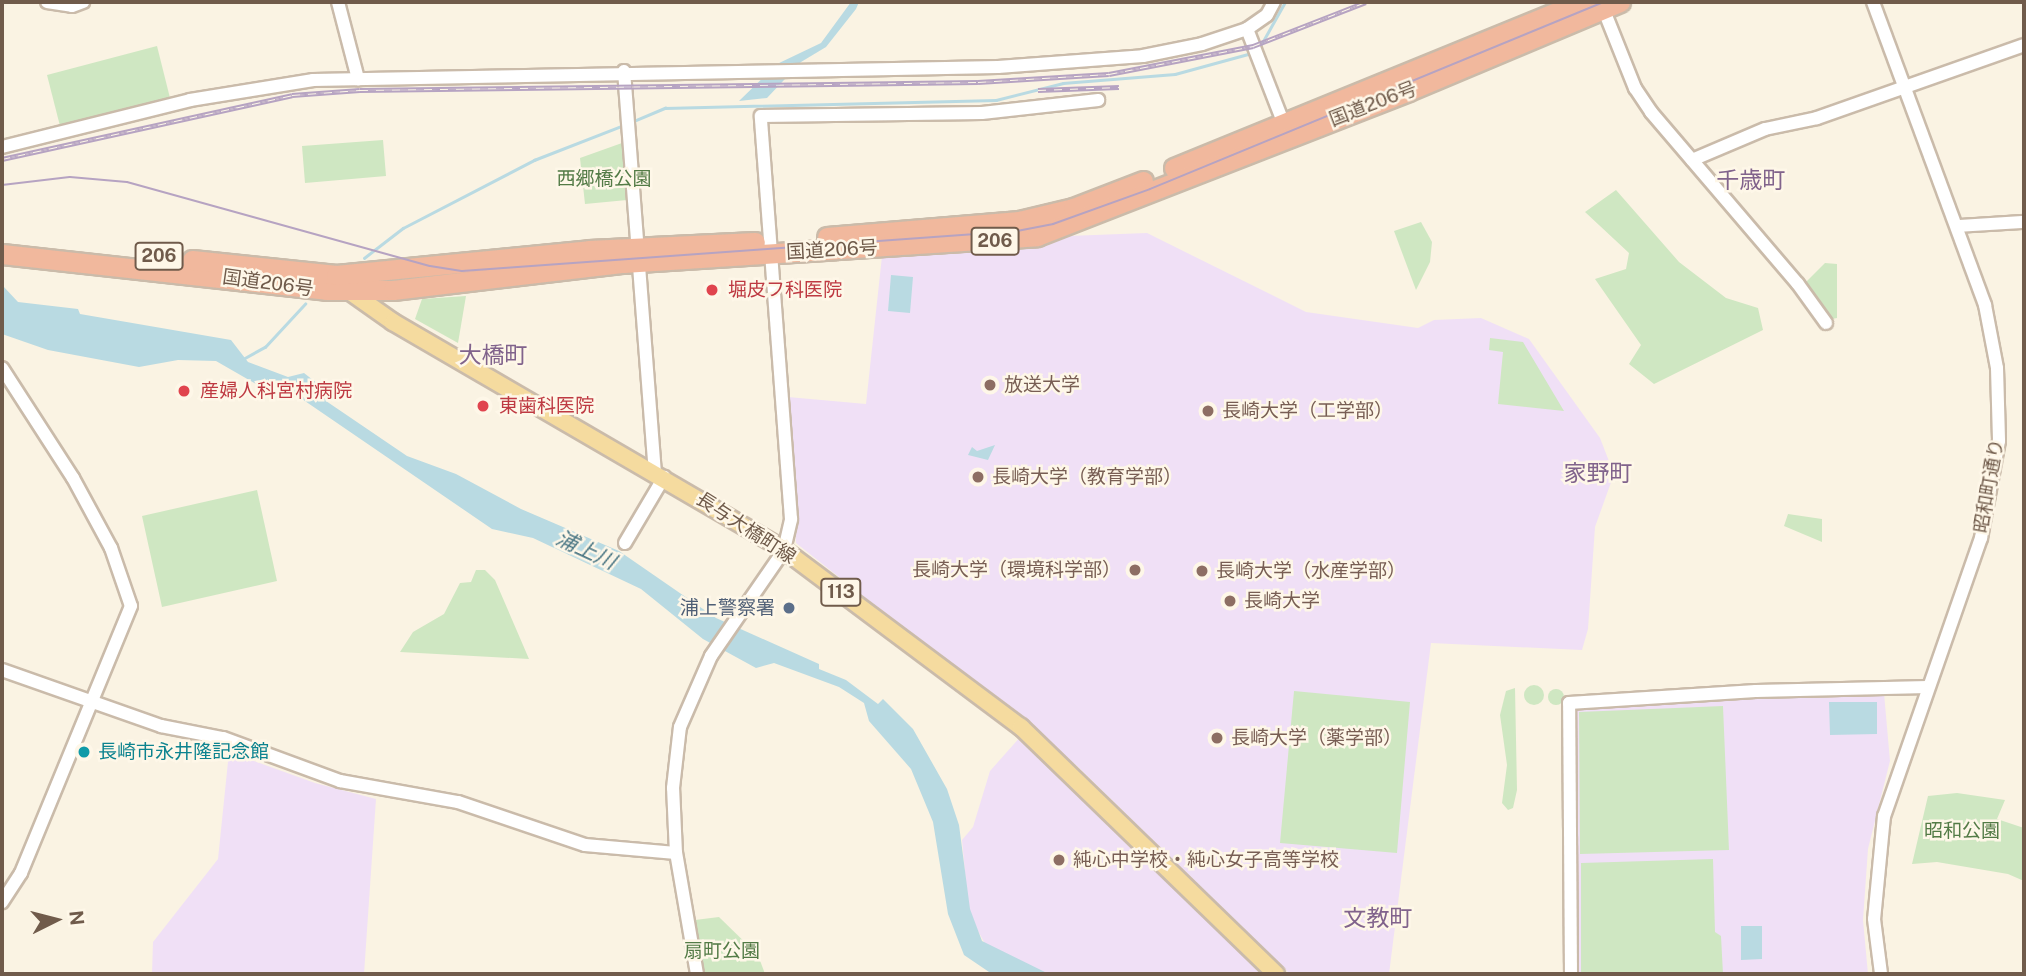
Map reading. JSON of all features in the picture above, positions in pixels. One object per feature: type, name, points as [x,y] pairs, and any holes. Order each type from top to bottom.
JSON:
[{"type":"highway","name":"国道206号","points":[[771,247],[1043,216],[1132,186],[1581,2]]},
{"type":"highway","name":"国道206号","points":[[341,283],[638,255],[771,247],[1014,240],[1062,229],[1608,4]]},
{"type":"highway","name":"国道206号","points":[[3,248],[35,242],[393,290],[638,255]]},
{"type":"main road","name":"長与大橋町線","points":[[341,283],[393,322],[659,474],[784,550],[1021,727],[1276,974]]},
{"type":"main road","points":[[393,290],[393,322]]},
{"type":"street","points":[[47,2],[72,6],[83,2]]},
{"type":"street","points":[[338,2],[358,79]]},
{"type":"street","points":[[2,147],[250,88],[358,79],[624,71],[1068,64],[1143,56],[1202,44],[1247,29],[1266,15],[1274,2]]},
{"type":"street","name":"昭和町通り","points":[[1873,2],[1985,305],[1997,368],[1999,441],[1981,538],[1892,785],[1880,837],[1874,919],[1881,974]]},
{"type":"street","points":[[1608,4],[1635,88],[1692,160],[1798,284],[1826,323]]},
{"type":"street","points":[[1247,29],[1283,122]]},
{"type":"street","points":[[1692,160],[1746,136],[1817,118],[1904,85],[2024,45]]},
{"type":"street","points":[[624,71],[659,474],[625,543]]},
{"type":"street","points":[[697,974],[676,853],[673,788],[680,727],[691,692],[784,550],[791,519],[761,116],[982,113],[1098,100]]},
{"type":"street","points":[[1958,226],[2024,222]]},
{"type":"street","points":[[2,368],[73,478],[111,548],[130,594],[129,616],[93,703],[21,873],[2,902]]},
{"type":"street","points":[[2,670],[161,726],[223,738],[340,781],[458,802],[585,845],[676,853]]},
{"type":"street","points":[[1571,974],[1570,703],[1756,691],[1928,687]]},
{"type":"shaded area","name":"長崎大学","points":[[1147,233],[1306,312],[1418,328],[1434,320],[1481,318],[1529,339],[1600,438],[1614,474],[1595,527],[1588,629],[1582,650],[1431,643],[1389,974],[1290,974],[1076,765],[796,543],[788,397],[866,404],[882,256],[998,248],[1068,236]]},
{"type":"shaded area","points":[[1884,693],[1890,761],[1868,849],[1863,920],[1868,974],[1573,974],[1576,710],[1754,695]]},
{"type":"shaded area","name":"純心中学校・純心女子高等学校","points":[[1021,736],[1269,974],[1046,974],[988,949],[969,915],[962,840],[973,827],[990,771]]},
{"type":"shaded area","points":[[229,752],[315,783],[376,799],[364,974],[152,974],[153,942],[218,859]]},
{"type":"green space","points":[[157,46],[170,98],[60,126],[47,75]]},
{"type":"green space","points":[[383,140],[386,176],[305,183],[302,146]]},
{"type":"green space","name":"西郷橋公園","points":[[622,143],[627,200],[585,204],[580,158]]},
{"type":"green space","points":[[1616,190],[1679,262],[1726,298],[1758,308],[1763,330],[1654,384],[1629,364],[1641,345],[1595,279],[1626,269],[1629,253],[1585,212]]},
{"type":"green space","points":[[1421,222],[1432,242],[1430,262],[1416,290],[1394,231]]},
{"type":"green space","points":[[1825,263],[1837,264],[1837,318],[1832,319],[1804,284]]},
{"type":"green space","points":[[466,296],[458,343],[415,319],[422,299]]},
{"type":"green space","points":[[1490,338],[1523,342],[1564,411],[1498,404],[1503,352],[1489,350]]},
{"type":"green space","points":[[257,490],[277,581],[162,607],[142,516]]},
{"type":"green space","points":[[1788,514],[1822,519],[1822,542],[1784,526]]},
{"type":"green space","points":[[476,570],[485,570],[495,580],[529,659],[400,652],[413,632],[444,614],[460,583],[471,582]]},
{"type":"green space","points":[[1534,685],[1541,688],[1544,695],[1541,702],[1534,705],[1527,702],[1524,695],[1527,688]]},
{"type":"green space","points":[[1515,688],[1517,790],[1513,808],[1508,810],[1502,803],[1507,765],[1500,715],[1506,691]]},
{"type":"green space","points":[[1556,689],[1562,691],[1562,703],[1556,705],[1550,703],[1548,697],[1550,691]]},
{"type":"green space","points":[[1294,691],[1410,702],[1397,853],[1280,843]]},
{"type":"green space","points":[[1723,706],[1729,850],[1580,854],[1579,712]]},
{"type":"green space","name":"昭和公園","points":[[1957,793],[2005,800],[1997,819],[2024,828],[2024,881],[2008,874],[1937,862],[1912,864],[1928,796]]},
{"type":"green space","points":[[1713,859],[1715,932],[1721,936],[1723,974],[1581,974],[1581,863]]},
{"type":"green space","name":"扇町公園","points":[[719,917],[758,955],[765,974],[703,972],[695,920]]},
{"type":"water","points":[[851,2],[859,2],[826,47],[801,62],[767,98],[739,101],[777,64],[821,43]]},
{"type":"water","name":"浦上川","points":[[2,269],[3,286],[18,302],[78,309],[80,314],[231,340],[248,362],[288,377],[304,373],[318,384],[326,401],[407,456],[456,474],[521,509],[619,551],[716,618],[819,664],[819,669],[846,680],[878,704],[883,699],[913,729],[947,789],[959,825],[970,909],[982,941],[1049,974],[992,974],[964,955],[948,914],[933,822],[911,769],[869,721],[864,703],[839,687],[774,663],[756,668],[703,639],[641,589],[533,538],[492,529],[302,399],[263,388],[216,361],[178,360],[139,367],[48,350],[2,334]]},
{"type":"water","points":[[891,275],[913,277],[910,313],[888,311]]},
{"type":"water","points":[[995,445],[988,460],[968,455],[972,447],[977,451]]},
{"type":"water","points":[[1829,702],[1877,702],[1877,734],[1830,735]]},
{"type":"water","points":[[1741,926],[1762,926],[1762,959],[1741,960]]},
{"type":"waterway","points":[[1258,50],[1285,2]]},
{"type":"waterway","points":[[634,121],[665,108],[996,100],[1063,83],[1175,74],[1252,53]]},
{"type":"waterway","points":[[364,258],[403,228],[534,160],[624,125]]},
{"type":"waterway","points":[[243,359],[265,347],[305,304]]},
{"type":"tram line","points":[[2,185],[70,177],[127,182],[430,266],[462,271],[1017,231],[1053,224],[1150,189],[1604,2]]},
{"type":"railway","points":[[2,159],[292,95],[360,90],[978,82],[1109,74],[1253,46],[1366,2]]},
{"type":"railway","points":[[1038,90],[1119,87]]},
{"type":"place","name":"堀皮フ科医院","points":[[712,290]]},
{"type":"place","name":"放送大学","points":[[990,385]]},
{"type":"place","name":"産婦人科宮村病院","points":[[184,391]]},
{"type":"place","name":"東歯科医院","points":[[483,406]]},
{"type":"place","name":"長崎大学（工学部）","points":[[1208,411]]},
{"type":"place","name":"長崎大学（教育学部）","points":[[978,477]]},
{"type":"place","name":"長崎大学（環境科学部）","points":[[1135,570]]},
{"type":"place","name":"長崎大学（水産学部）","points":[[1202,571]]},
{"type":"place","name":"長崎大学","points":[[1230,601]]},
{"type":"place","name":"浦上警察署","points":[[789,608]]},
{"type":"place","name":"長崎大学（薬学部）","points":[[1217,738]]},
{"type":"place","name":"長崎市永井隆記念館","points":[[84,752]]},
{"type":"place","name":"純心中学校・純心女子高等学校","points":[[1059,860]]},
{"type":"district","name":"千歳町","points":[[1751,180]]},
{"type":"district","name":"大橋町","points":[[493,355]]},
{"type":"district","name":"家野町","points":[[1598,473]]},
{"type":"district","name":"文教町","points":[[1378,918]]}]
